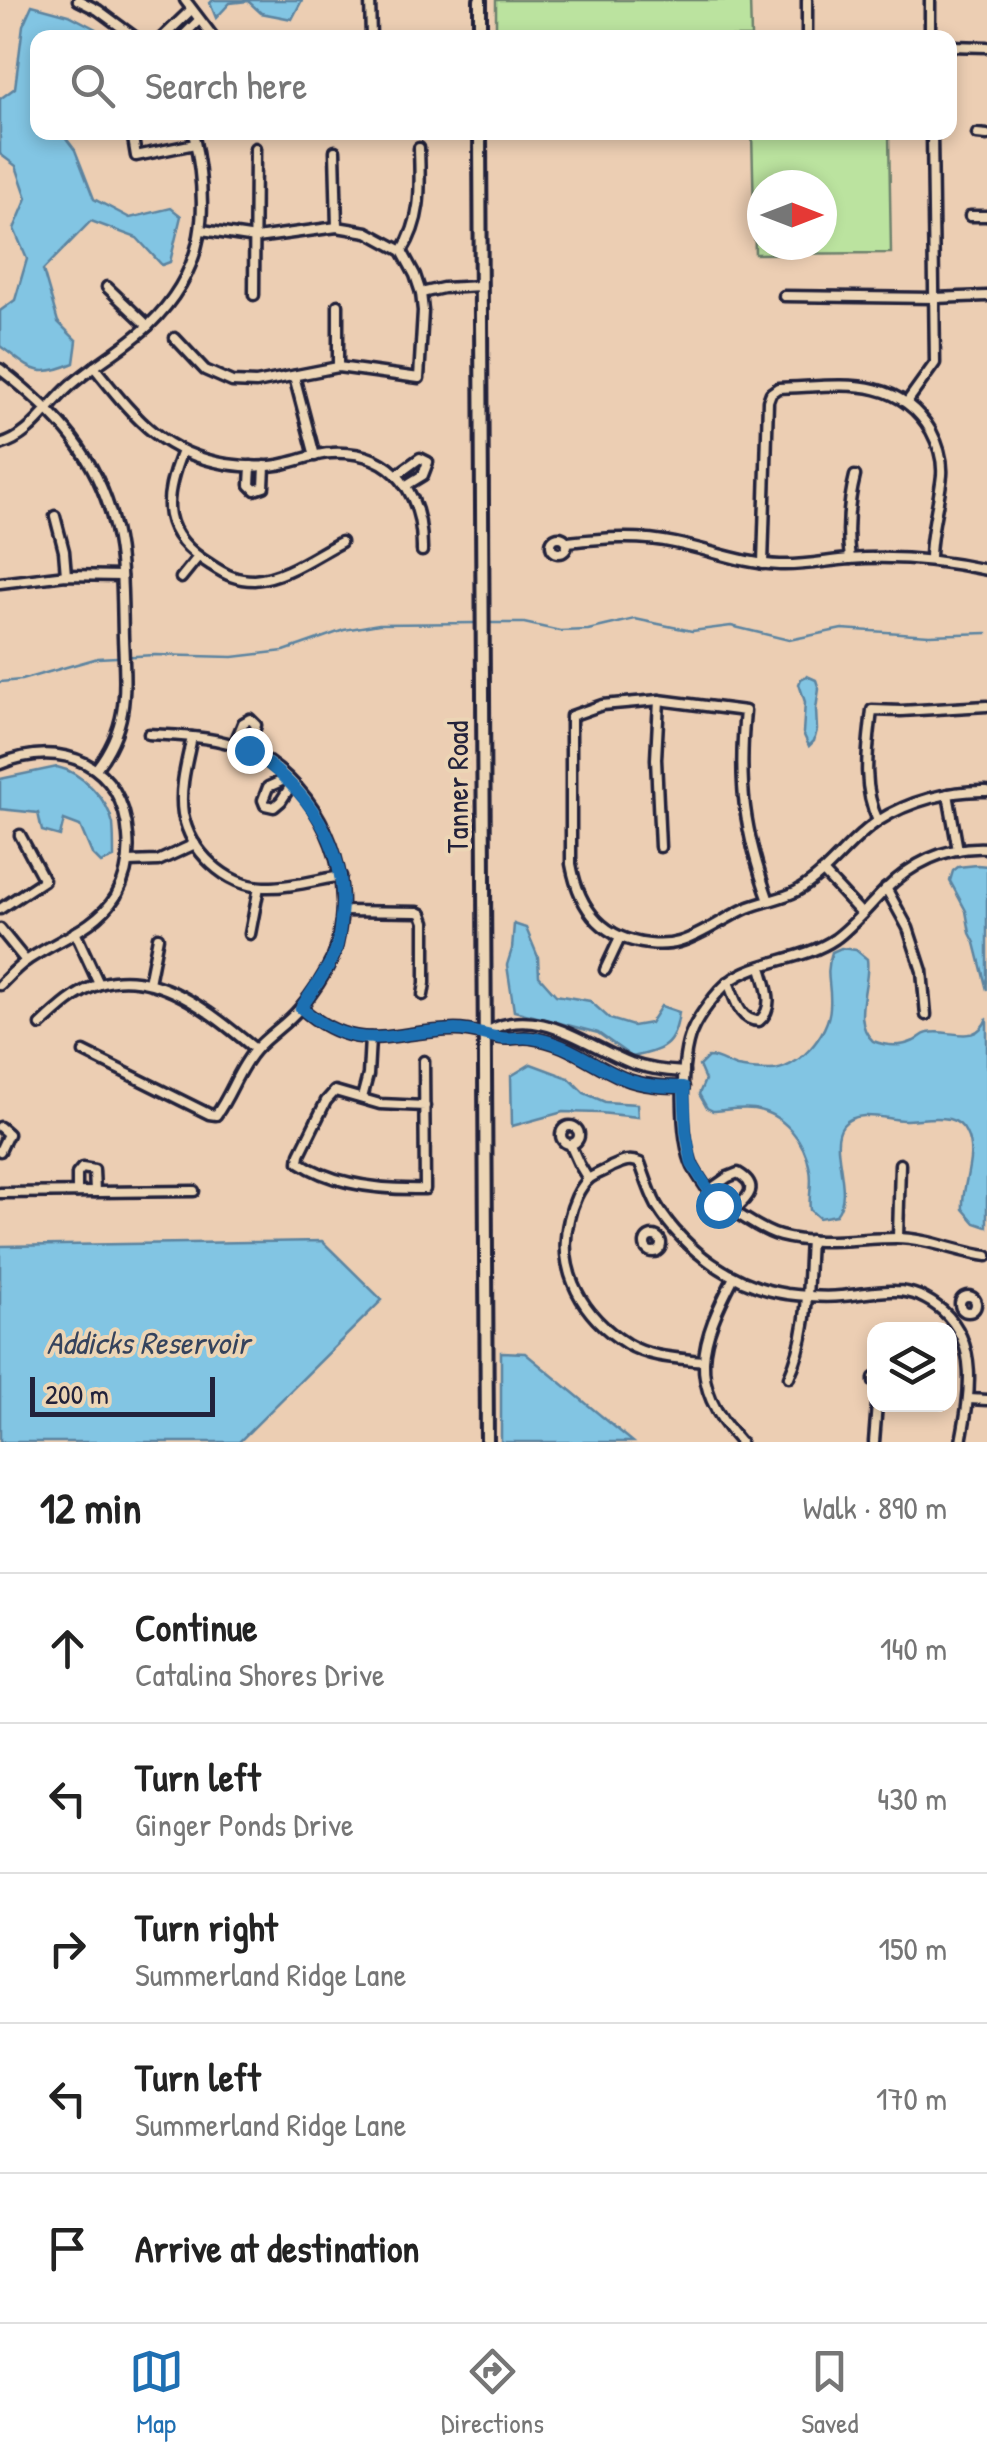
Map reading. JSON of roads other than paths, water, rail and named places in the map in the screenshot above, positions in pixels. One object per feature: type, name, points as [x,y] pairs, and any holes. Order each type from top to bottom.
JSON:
[{"type":"main road","points":[[480,0],[480,30]]},
{"type":"main road","name":"Tanner Road","points":[[480,140],[487,1442]]},
{"type":"street","points":[[98,10],[102,0]]},
{"type":"street","points":[[185,0],[207,30]]},
{"type":"street","points":[[370,0],[370,30]]},
{"type":"street","points":[[807,0],[807,30]]},
{"type":"street","points":[[930,0],[930,30]]},
{"type":"street","points":[[83,1],[125,30]]},
{"type":"street","points":[[170,30],[191,10]]},
{"type":"street","points":[[189,30],[199,20]]},
{"type":"street","points":[[957,46],[987,47]]},
{"type":"street","points":[[133,140],[136,156],[196,144]]},
{"type":"street","points":[[0,445],[32,428],[70,386],[148,326],[176,296],[192,264],[202,230],[202,171],[195,140]]},
{"type":"street","points":[[908,402],[935,362],[932,140]]},
{"type":"street","points":[[254,295],[256,148]]},
{"type":"street","points":[[402,251],[413,234],[420,204],[419,148]]},
{"type":"street","points":[[336,151],[337,227]]},
{"type":"street","points":[[970,216],[987,216]]},
{"type":"street","points":[[175,338],[205,370],[232,382],[256,384],[338,368],[419,378],[421,294],[402,251],[366,232],[337,227],[256,238],[202,230]]},
{"type":"street","points":[[421,294],[480,286]]},
{"type":"street","points":[[107,287],[148,326]]},
{"type":"street","points":[[784,296],[987,296]]},
{"type":"street","points":[[338,305],[338,368]]},
{"type":"street","points":[[94,367],[147,428],[182,450],[225,464],[251,466],[331,453],[366,457],[398,474],[419,516],[422,551]]},
{"type":"street","points":[[0,369],[48,408],[77,444],[95,473],[116,531],[126,695],[120,727],[96,769]]},
{"type":"street","points":[[294,376],[316,456]]},
{"type":"street","points":[[762,564],[768,401],[778,388],[876,387],[917,410],[935,438],[942,472],[930,560]]},
{"type":"street","points":[[182,450],[169,484],[168,507],[173,528],[198,558],[233,579],[257,580],[279,575],[341,542]]},
{"type":"street","points":[[398,474],[420,458],[428,462],[423,475],[405,486]]},
{"type":"street","points":[[251,466],[250,485],[256,490],[264,488],[266,466]]},
{"type":"street","points":[[850,559],[848,506],[855,476]]},
{"type":"street","points":[[55,516],[66,575]]},
{"type":"street","points":[[568,542],[653,540],[762,564],[930,560],[987,570]]},
{"type":"street","points":[[180,578],[198,558]]},
{"type":"street","points":[[0,584],[66,575],[121,576]]},
{"type":"street","points":[[659,700],[656,777],[660,847]]},
{"type":"street","points":[[769,901],[755,861],[743,805],[745,710],[659,700],[602,705],[571,716],[571,864],[575,887],[602,925],[620,938],[637,942],[685,941],[749,908],[769,901],[798,890],[878,822],[903,808],[948,794],[987,791]]},
{"type":"street","points":[[878,822],[869,798],[866,770],[872,710],[901,712],[987,706]]},
{"type":"street","points":[[234,745],[243,723],[250,719],[256,725],[249,750]]},
{"type":"street","points":[[84,1052],[216,1115],[256,1049],[301,1008],[334,955],[342,911],[341,876],[330,840],[306,800],[269,763],[249,750],[192,736],[149,734]]},
{"type":"street","points":[[192,736],[183,814],[195,844],[207,860],[227,876],[259,887],[341,876]]},
{"type":"street","points":[[0,764],[48,752],[72,757],[96,769],[114,790],[127,822],[128,862],[115,896],[104,910],[26,961],[0,985]]},
{"type":"street","points":[[948,794],[958,850]]},
{"type":"street","points":[[0,909],[44,880],[20,834]]},
{"type":"street","points":[[128,862],[158,861],[195,844]]},
{"type":"street","points":[[987,848],[958,850],[922,862],[906,871],[839,936],[818,950],[728,982],[692,1030],[684,1072],[686,1132],[692,1164],[718,1205],[780,1236],[862,1241],[898,1238],[987,1256]]},
{"type":"street","points":[[823,872],[862,914]]},
{"type":"street","points":[[250,934],[259,887]]},
{"type":"street","points":[[886,888],[908,928],[922,971],[926,1015]]},
{"type":"street","points":[[342,911],[422,914],[423,995]]},
{"type":"street","points":[[0,929],[26,961]]},
{"type":"street","points":[[75,932],[99,984]]},
{"type":"street","points":[[149,984],[158,936]]},
{"type":"street","points":[[605,970],[620,938]]},
{"type":"street","points":[[728,982],[742,1014],[750,1021],[759,1021],[768,1014],[770,1003],[761,968]]},
{"type":"street","points":[[41,1025],[72,998],[99,984],[149,984],[186,999],[256,1049]]},
{"type":"street","points":[[301,1008],[342,1034],[370,1038],[456,1030],[502,1038],[529,1037],[555,1043],[626,1080],[654,1087],[684,1087]]},
{"type":"street","points":[[484,1033],[501,1023],[562,1029],[632,1064],[684,1072]]},
{"type":"street","points":[[362,1098],[370,1038]]},
{"type":"street","points":[[424,1061],[425,1106],[425,1189],[356,1184],[299,1162],[326,1101],[335,1091],[380,1104],[425,1106]]},
{"type":"street","points":[[0,1126],[8,1134],[0,1151]]},
{"type":"street","points":[[570,1144],[588,1179]]},
{"type":"street","points":[[703,1361],[642,1351],[626,1343],[584,1306],[566,1267],[566,1227],[571,1208],[588,1179],[627,1160],[640,1163],[655,1202],[673,1230],[734,1277],[770,1290],[838,1297],[897,1290],[924,1297],[950,1317],[966,1348],[969,1399],[961,1442]]},
{"type":"street","points":[[898,1238],[900,1164]]},
{"type":"street","points":[[77,1192],[77,1174],[82,1168],[94,1170],[95,1192]]},
{"type":"street","points":[[708,1190],[728,1177],[738,1174],[747,1178],[751,1188],[748,1198],[734,1210]]},
{"type":"street","points":[[0,1193],[194,1191]]},
{"type":"street","points":[[660,1240],[673,1230]]},
{"type":"street","points":[[789,1377],[804,1332],[810,1240]]},
{"type":"street","points":[[734,1277],[710,1325],[703,1361],[708,1395],[740,1442]]},
{"type":"street","points":[[950,1317],[961,1308]]},
{"type":"street","points":[[969,1399],[987,1400]]},
{"type":"street","points":[[874,1442],[876,1412]]},
{"type":"water","points":[[213,0],[302,0],[292,19],[261,13],[248,1],[230,3],[216,18],[210,3]]},
{"type":"water","points":[[32,5],[69,15],[96,30],[30,30],[30,140],[67,140],[94,199],[130,218],[171,208],[181,216],[170,262],[162,265],[137,238],[91,221],[43,270],[58,322],[77,341],[74,363],[50,371],[27,366],[0,346],[0,311],[15,300],[27,259],[14,229],[27,198],[16,166],[0,154],[0,99],[15,88],[23,25]]},
{"type":"water","points":[[807,676],[816,680],[819,689],[817,730],[809,746],[803,733],[805,702],[799,684]]},
{"type":"water","points":[[57,767],[84,781],[106,805],[113,824],[114,858],[101,863],[92,854],[80,826],[64,820],[60,836],[42,831],[38,813],[0,809],[0,779]]},
{"type":"water","points":[[987,866],[987,990],[966,911],[950,881],[958,867]]},
{"type":"water","points":[[514,924],[526,928],[538,957],[539,976],[556,995],[590,1001],[610,1019],[633,1026],[650,1023],[661,1006],[679,1012],[671,1040],[659,1049],[632,1057],[598,1033],[514,1011],[507,965]]},
{"type":"water","points":[[841,948],[856,950],[867,959],[862,1013],[866,1033],[873,1041],[899,1045],[928,1033],[969,1034],[982,1027],[987,1018],[987,1227],[975,1223],[963,1209],[970,1152],[965,1130],[955,1121],[871,1116],[849,1120],[843,1125],[838,1144],[841,1205],[836,1215],[819,1218],[810,1210],[811,1175],[807,1159],[791,1130],[775,1117],[754,1109],[713,1111],[699,1094],[705,1080],[699,1066],[708,1057],[737,1067],[769,1070],[791,1064],[810,1049],[828,1018],[830,961],[832,952]]},
{"type":"water","points":[[531,1064],[569,1078],[584,1093],[605,1102],[637,1104],[638,1117],[563,1112],[512,1126],[511,1076]]},
{"type":"water","name":"Addicks Reservoir","points":[[322,1241],[382,1300],[239,1442],[0,1442],[0,1246]]},
{"type":"water","points":[[501,1352],[525,1353],[633,1442],[501,1442]]},
{"type":"waterway","points":[[486,623],[524,623],[560,631],[588,630],[635,619],[692,631],[731,626],[789,640],[842,629],[929,635],[987,633]]},
{"type":"waterway","points":[[0,682],[21,680],[98,658],[233,657],[284,651],[344,630],[379,624],[478,623]]}]
